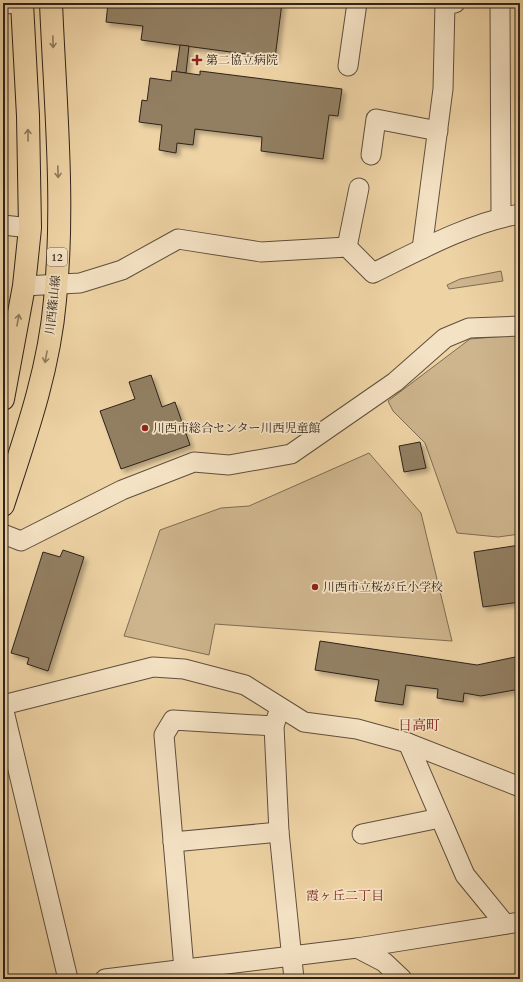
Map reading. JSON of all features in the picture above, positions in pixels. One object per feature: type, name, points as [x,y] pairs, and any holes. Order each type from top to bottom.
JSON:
[{"type":"main road","points":[[3,399],[24,286],[30,228],[28,116],[22,3]]},
{"type":"main road","name":"川西篠山線","points":[[3,505],[41,388],[55,300],[59,214],[51,3]]},
{"type":"street","points":[[3,4],[22,3]]},
{"type":"street","points":[[348,66],[357,3]]},
{"type":"street","points":[[422,249],[443,89],[445,4],[455,3]]},
{"type":"street","points":[[500,3],[501,217]]},
{"type":"street","points":[[371,155],[376,120],[438,131]]},
{"type":"street","points":[[347,247],[359,188]]},
{"type":"street","points":[[24,286],[80,283],[122,270],[178,239],[261,252],[347,247],[373,273],[422,249],[501,217],[520,214]]},
{"type":"street","points":[[3,225],[30,228]]},
{"type":"street","points":[[3,534],[21,541],[122,490],[194,462],[229,465],[291,454],[395,382],[446,338],[469,328],[520,326]]},
{"type":"street","points":[[68,979],[3,706],[153,667],[184,669],[245,686],[304,722],[357,729],[408,743],[520,787]]},
{"type":"street","points":[[280,708],[274,726],[279,832],[294,979]]},
{"type":"street","points":[[184,969],[164,735],[173,720],[274,726]]},
{"type":"street","points":[[408,743],[465,875],[512,923]]},
{"type":"street","points":[[362,834],[440,818]]},
{"type":"street","points":[[173,842],[279,832]]},
{"type":"street","points":[[117,978],[184,969],[235,971],[291,955],[357,948],[512,923]]},
{"type":"street","points":[[357,948],[384,962],[402,979]]},
{"type":"shaded area","points":[[501,271],[503,281],[449,289],[447,285],[460,279]]},
{"type":"shaded area","points":[[520,335],[520,534],[498,537],[457,533],[425,443],[393,411],[388,401],[470,339]]},
{"type":"shaded area","points":[[369,453],[421,513],[452,641],[215,624],[209,655],[124,636],[160,530],[221,508],[249,506]]},
{"type":"building","points":[[108,3],[282,3],[275,58],[141,40],[143,26],[106,22]]},
{"type":"building","points":[[180,45],[189,46],[186,73],[176,72]]},
{"type":"building","points":[[172,71],[200,75],[200,71],[342,89],[338,116],[329,115],[323,159],[261,151],[262,137],[195,129],[193,145],[177,143],[176,153],[159,150],[162,125],[139,122],[142,100],[147,101],[150,78],[171,81]]},
{"type":"building","name":"川西市総合センター川西児童館","points":[[151,375],[162,407],[175,402],[190,445],[121,469],[100,411],[135,399],[129,382]]},
{"type":"building","points":[[420,442],[426,468],[404,472],[399,446]]},
{"type":"building","points":[[520,545],[520,602],[483,607],[474,552]]},
{"type":"building","points":[[63,550],[84,557],[48,671],[27,664],[29,658],[11,653],[43,552],[60,557]]},
{"type":"building","points":[[320,641],[477,665],[520,656],[520,689],[481,696],[464,693],[463,702],[437,698],[438,689],[406,685],[403,705],[375,701],[379,680],[315,670]]},
{"type":"place","name":"第二協立病院","points":[[197,60]]},
{"type":"place","name":"川西市総合センター川西児童館","points":[[145,428]]},
{"type":"place","name":"川西市立桜が丘小学校","points":[[315,587]]},
{"type":"district","name":"日高町","points":[[419,725]]},
{"type":"district","name":"霞ヶ丘二丁目","points":[[345,895]]}]
